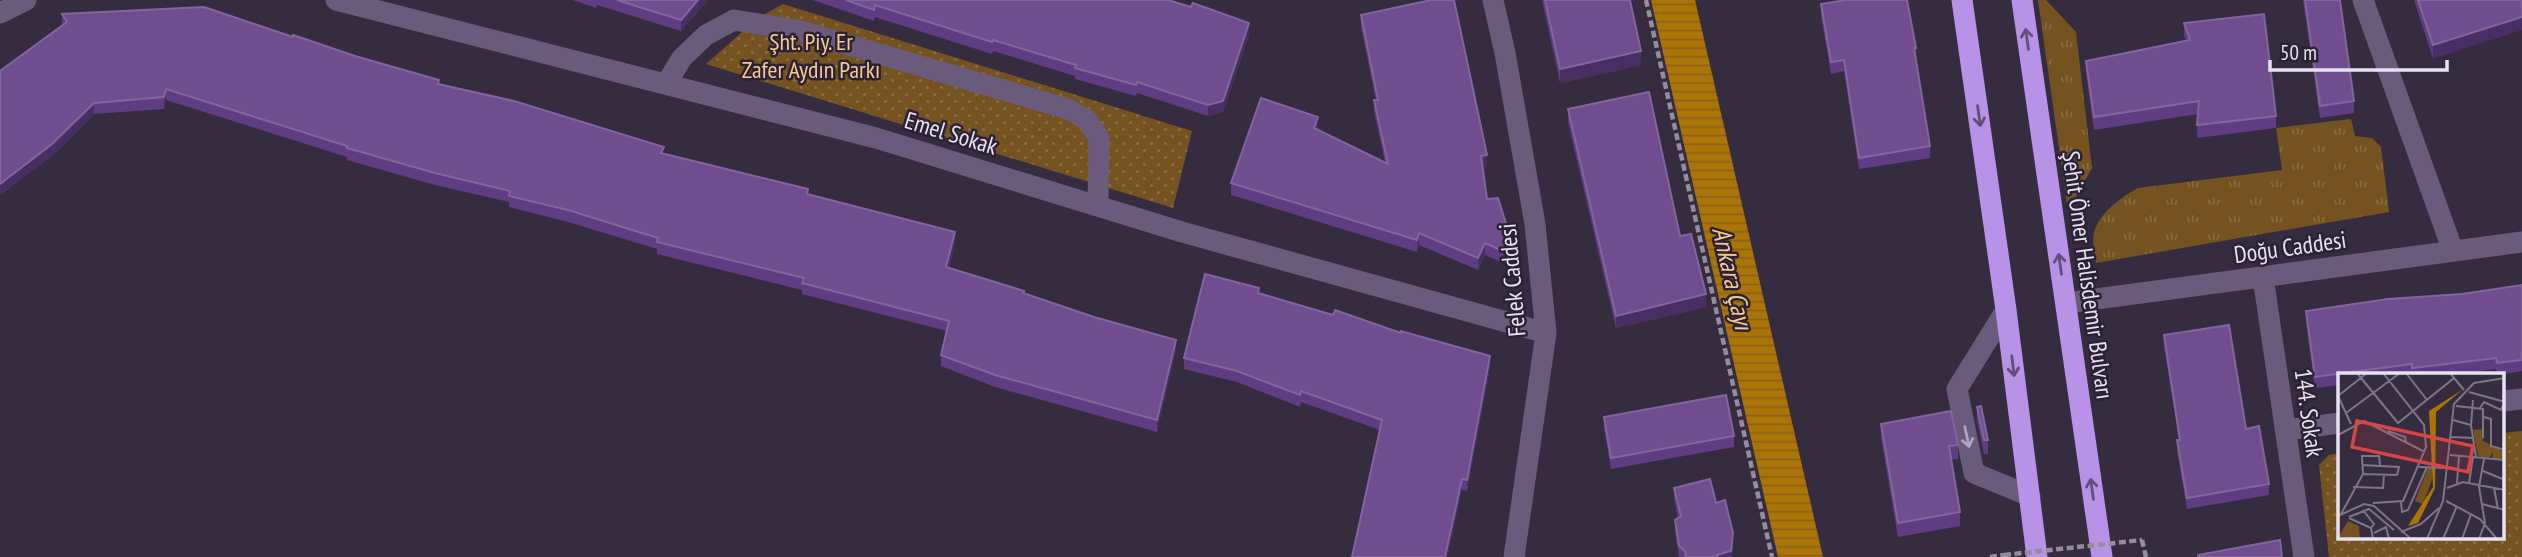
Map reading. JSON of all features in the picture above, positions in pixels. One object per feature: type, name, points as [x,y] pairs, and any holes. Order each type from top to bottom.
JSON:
[{"type":"highway","points":[[1962,0],[2006,310],[2037,557]]},
{"type":"highway","name":"Şehit Ömer Halisdemir Bulvarı","points":[[2022,0],[2102,557]]},
{"type":"street","points":[[0,13],[26,0]]},
{"type":"street","name":"Emel Sokak","points":[[336,0],[876,138],[1098,206],[1546,333]]},
{"type":"street","name":"Felek Caddesi","points":[[1493,0],[1535,224],[1546,333],[1514,557]]},
{"type":"street","points":[[2363,0],[2453,251]]},
{"type":"street","points":[[666,84],[682,58],[706,35],[734,20],[797,30],[1068,109],[1087,120],[1098,138],[1098,206]]},
{"type":"street","name":"Doğu Caddesi","points":[[2066,303],[2522,242]]},
{"type":"street","name":"144. Sokak","points":[[2263,277],[2304,557]]},
{"type":"street","points":[[2006,310],[1957,389],[1975,473],[2029,496]]},
{"type":"street","points":[[2504,401],[2522,399]]},
{"type":"street","points":[[2286,430],[2338,423]]},
{"type":"path","points":[[1646,0],[1772,557]]},
{"type":"path","points":[[1990,557],[2142,540],[2146,557]]},
{"type":"green space","points":[[2038,0],[2046,0],[2076,32],[2092,168],[2068,211]]},
{"type":"green space","name":"Şht. Piy. Er Zafer Aydın Parkı","points":[[783,4],[1192,131],[1173,208],[706,64],[758,18]]},
{"type":"green space","points":[[2351,119],[2355,136],[2372,138],[2381,147],[2389,212],[2096,263],[2093,241],[2097,226],[2112,206],[2138,188],[2282,170],[2276,128]]},
{"type":"green space","points":[[2522,431],[2522,557],[2329,557],[2319,465],[2329,455],[2338,453],[2338,540],[2504,540],[2504,433]]},
{"type":"water","name":"Ankara Çayı","points":[[1651,0],[1695,0],[1823,557],[1778,557]]},
{"type":"building","points":[[617,0],[698,0],[681,20]]},
{"type":"building","points":[[846,0],[1168,0],[1191,7],[1193,3],[1249,23],[1223,101],[1208,105],[1137,82],[1136,85],[1075,68],[1076,65],[875,5],[874,10]]},
{"type":"building","points":[[1431,0],[1454,0],[1487,155],[1481,156],[1487,199],[1498,198],[1508,230],[1503,251],[1485,243],[1478,258],[1419,233],[1417,240],[1231,183],[1261,98],[1318,117],[1314,128],[1388,164],[1374,100],[1378,100],[1361,15]]},
{"type":"building","points":[[1545,0],[1630,0],[1641,51],[1560,69]]},
{"type":"building","points":[[1846,0],[1907,0],[1930,146],[1859,158],[1844,60],[1831,62],[1821,4]]},
{"type":"building","points":[[2305,0],[2340,0],[2354,101],[2320,106]]},
{"type":"building","points":[[2418,0],[2522,0],[2522,17],[2433,45]]},
{"type":"building","points":[[204,7],[293,37],[439,80],[438,84],[514,101],[664,147],[661,153],[808,189],[807,194],[955,232],[946,267],[1024,291],[1023,293],[1094,317],[1176,340],[1157,420],[995,375],[941,355],[949,321],[802,283],[804,278],[657,242],[658,238],[568,210],[509,196],[510,191],[347,148],[166,89],[164,97],[94,103],[52,144],[0,184],[0,71],[67,22],[62,14]]},
{"type":"building","points":[[2264,14],[2276,116],[2197,125],[2199,101],[2094,117],[2086,61],[2190,40],[2184,23]]},
{"type":"building","points":[[1649,92],[1680,236],[1691,234],[1706,294],[1616,316],[1568,109]]},
{"type":"building","points":[[1205,274],[1259,288],[1258,293],[1333,315],[1335,310],[1401,333],[1490,356],[1467,480],[1462,479],[1445,557],[1352,557],[1382,420],[1301,391],[1300,395],[1237,371],[1184,358]]},
{"type":"building","points":[[2522,285],[2522,360],[2497,363],[2496,358],[2412,368],[2412,364],[2315,377],[2306,311],[2388,299],[2462,294]]},
{"type":"building","points":[[2229,325],[2246,429],[2259,426],[2269,484],[2187,498],[2164,335]]},
{"type":"building","points":[[1726,395],[1734,436],[1611,458],[1604,417]]},
{"type":"building","points":[[1981,406],[1988,440],[1984,440],[1977,407]]},
{"type":"building","points":[[1951,411],[1958,445],[1949,446],[1960,512],[1898,523],[1881,424]]},
{"type":"building","points":[[1710,479],[1716,503],[1725,500],[1733,533],[1731,551],[1717,555],[1718,557],[1686,557],[1685,551],[1679,546],[1675,520],[1681,516],[1674,488]]},
{"type":"building","points":[[2280,540],[2282,557],[2198,557],[2198,555]]}]
